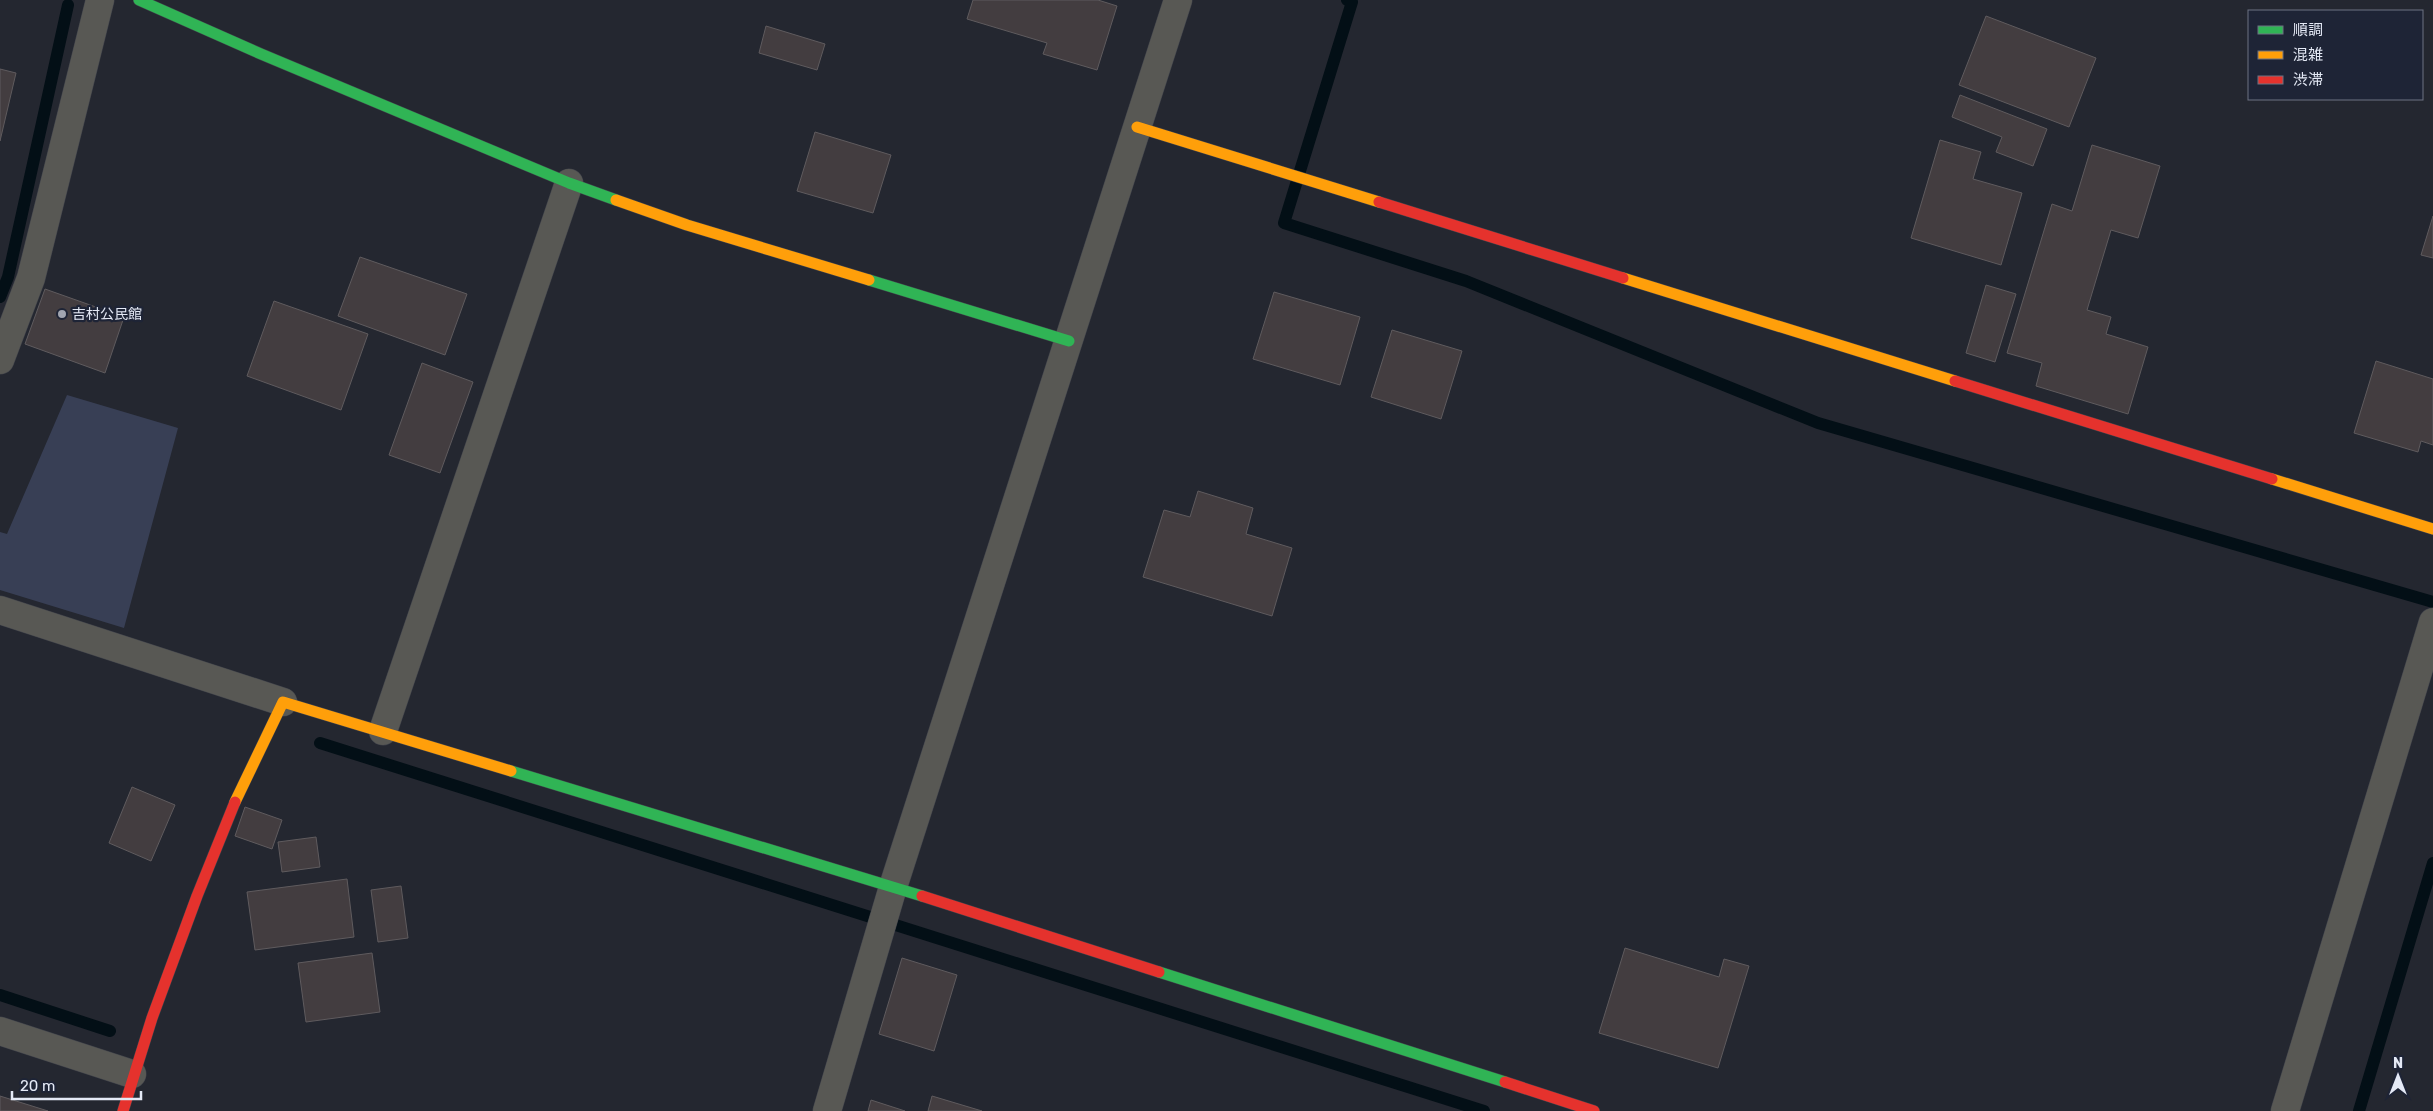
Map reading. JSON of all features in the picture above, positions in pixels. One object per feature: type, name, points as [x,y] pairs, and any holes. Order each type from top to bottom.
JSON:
[{"type":"street","points":[[0,360],[31,278],[100,0]]},
{"type":"street","points":[[139,0],[261,54],[569,183],[687,225],[1069,341]]},
{"type":"street","points":[[827,1111],[879,936],[1178,0]]},
{"type":"street","points":[[1137,127],[2433,529]]},
{"type":"street","points":[[383,731],[569,183]]},
{"type":"street","points":[[0,610],[283,702],[383,731],[892,895],[1594,1111]]},
{"type":"street","points":[[2285,1111],[2433,622]]},
{"type":"street","points":[[123,1111],[132,1074],[209,861],[264,739],[283,702]]},
{"type":"street","points":[[0,1031],[132,1074]]},
{"type":"shaded area","points":[[67,395],[178,428],[124,628],[0,590],[0,532],[7,534]]},
{"type":"building","points":[[973,0],[1098,0],[1117,6],[1097,70],[1043,54],[1047,43],[967,19]]},
{"type":"building","points":[[1986,16],[2096,58],[2069,127],[1959,85]]},
{"type":"building","points":[[766,26],[825,44],[817,70],[759,53]]},
{"type":"building","points":[[0,69],[16,73],[0,141]]},
{"type":"building","points":[[1960,95],[2047,129],[2033,166],[1996,152],[2002,137],[1952,117]]},
{"type":"building","points":[[815,132],[891,155],[873,213],[797,191]]},
{"type":"building","points":[[1940,140],[1981,152],[1973,179],[2022,193],[2001,265],[1911,238]]},
{"type":"building","points":[[2092,145],[2160,166],[2138,238],[2111,230],[2087,310],[2111,317],[2106,334],[2148,347],[2128,414],[2036,386],[2042,363],[2007,353],[2052,204],[2072,211]]},
{"type":"building","points":[[2433,216],[2433,258],[2421,255]]},
{"type":"building","points":[[360,257],[467,294],[445,355],[338,316]]},
{"type":"building","points":[[1986,285],[2016,294],[1995,362],[1966,353]]},
{"type":"building","points":[[45,289],[124,317],[105,373],[25,344]]},
{"type":"building","points":[[1274,292],[1360,317],[1340,385],[1253,359]]},
{"type":"building","points":[[274,301],[368,334],[341,410],[247,376]]},
{"type":"building","points":[[1392,330],[1462,351],[1441,419],[1371,397]]},
{"type":"building","points":[[2376,361],[2433,379],[2433,445],[2421,441],[2418,452],[2354,433]]},
{"type":"building","points":[[422,363],[473,382],[440,473],[389,455]]},
{"type":"building","points":[[1198,491],[1253,508],[1246,534],[1292,548],[1272,616],[1143,577],[1164,510],[1190,517]]},
{"type":"building","points":[[132,787],[175,805],[151,861],[109,843]]},
{"type":"building","points":[[245,807],[282,820],[272,849],[235,836]]},
{"type":"building","points":[[316,837],[320,867],[282,872],[278,842]]},
{"type":"building","points":[[347,879],[354,937],[255,950],[247,892]]},
{"type":"building","points":[[401,886],[408,938],[378,942],[371,890]]},
{"type":"building","points":[[1625,948],[1719,977],[1724,959],[1749,966],[1718,1068],[1599,1033]]},
{"type":"building","points":[[372,953],[380,1012],[306,1022],[298,963]]},
{"type":"building","points":[[902,958],[957,975],[934,1051],[879,1034]]},
{"type":"building","points":[[0,1096],[48,1111],[0,1111]]},
{"type":"building","points":[[932,1096],[982,1111],[928,1111]]},
{"type":"building","points":[[871,1100],[905,1111],[868,1111]]},
{"type":"waterway","points":[[1347,0],[1352,2],[1284,223],[1466,281],[1818,423],[2433,602]]},
{"type":"waterway","points":[[0,297],[8,277],[68,5]]},
{"type":"waterway","points":[[320,743],[1484,1111]]},
{"type":"waterway","points":[[2359,1111],[2433,863]]},
{"type":"waterway","points":[[0,995],[110,1031]]},
{"type":"traffic: fast","points":[[139,0],[261,54],[569,183],[616,200]]},
{"type":"traffic: fast","points":[[869,280],[1069,341]]},
{"type":"traffic: fast","points":[[511,771],[922,896]]},
{"type":"traffic: fast","points":[[1159,972],[1505,1082]]},
{"type":"traffic: slow","points":[[1137,127],[1379,202]]},
{"type":"traffic: slow","points":[[616,200],[687,225],[869,280]]},
{"type":"traffic: slow","points":[[1623,278],[1955,381]]},
{"type":"traffic: slow","points":[[2272,479],[2433,529]]},
{"type":"traffic: slow","points":[[235,802],[283,702],[511,771]]},
{"type":"traffic: jam","points":[[1379,202],[1623,278]]},
{"type":"traffic: jam","points":[[1955,381],[2272,479]]},
{"type":"traffic: jam","points":[[123,1111],[152,1018],[197,896],[235,802]]},
{"type":"traffic: jam","points":[[922,896],[1159,972]]},
{"type":"traffic: jam","points":[[1505,1082],[1594,1111]]},
{"type":"place","name":"吉村公民館","points":[[62,314]]}]
